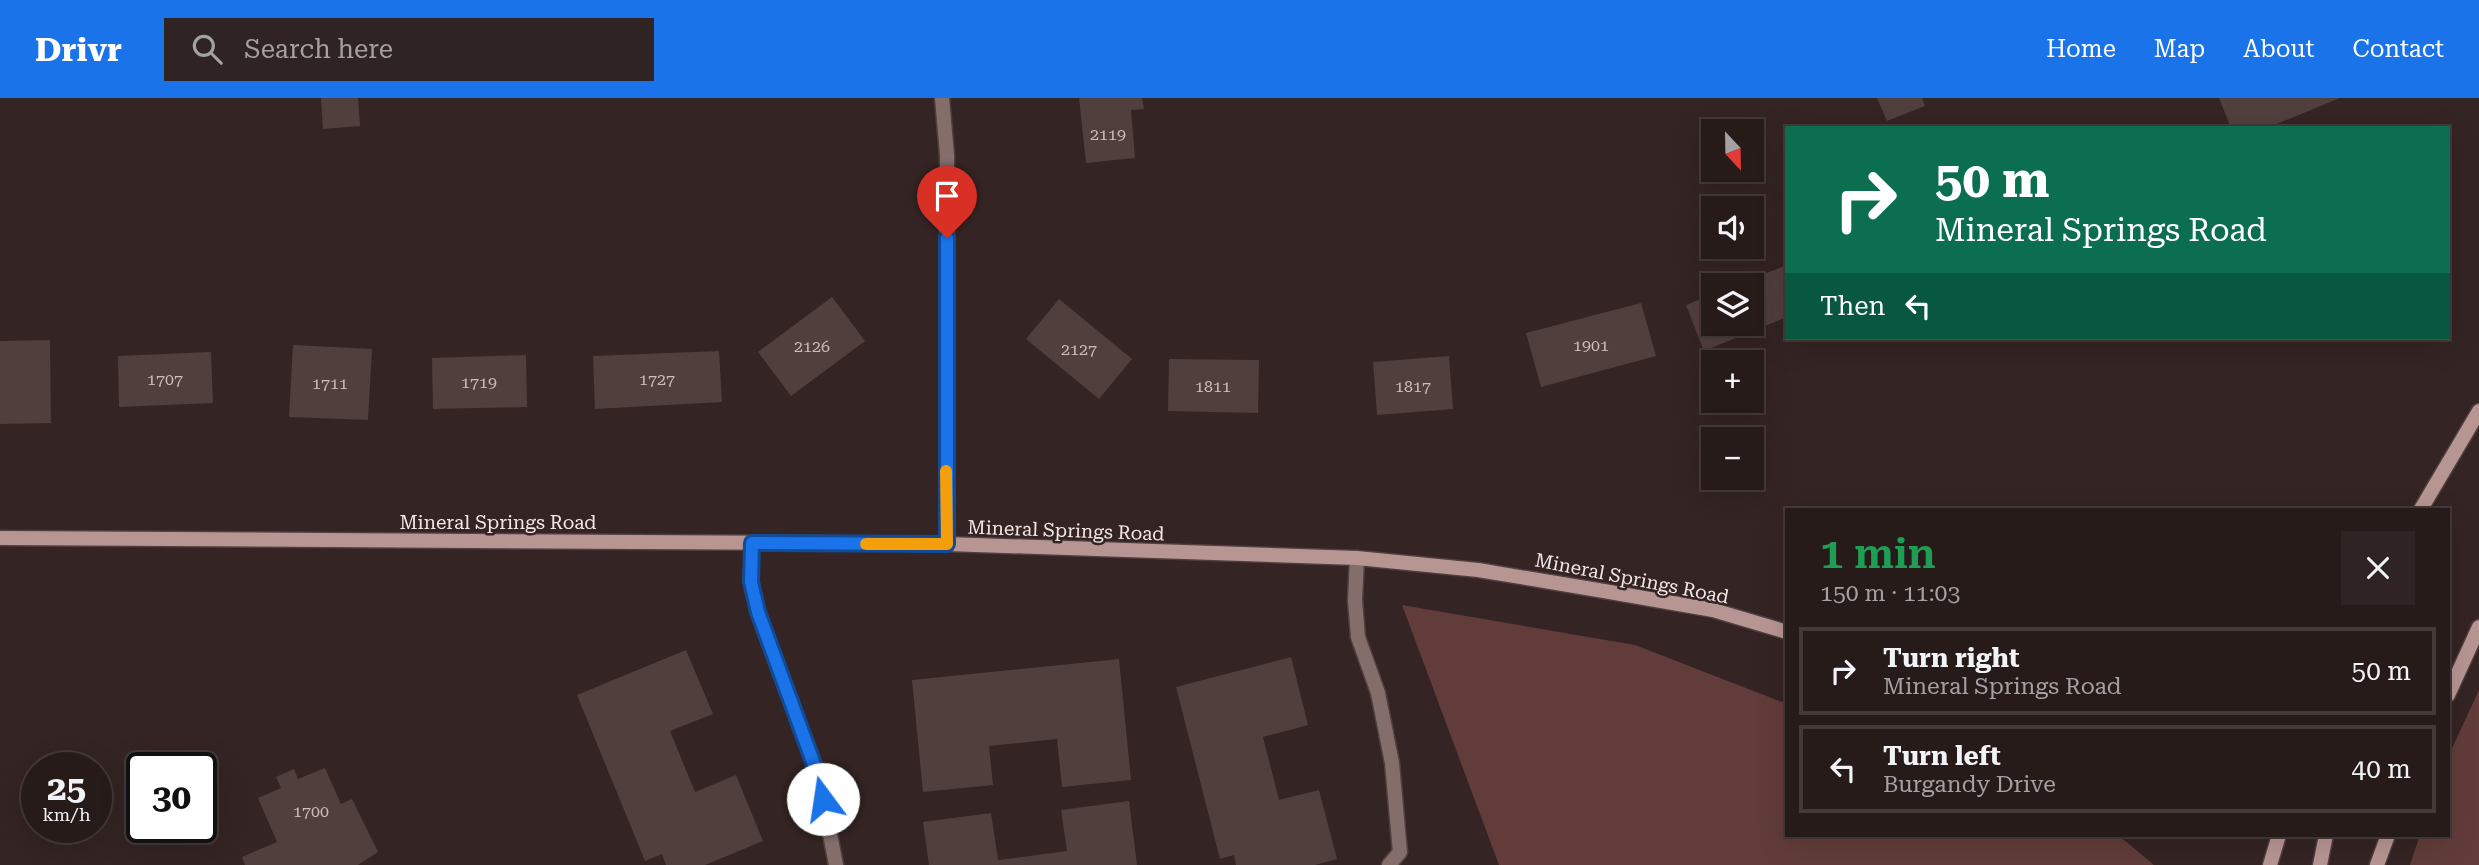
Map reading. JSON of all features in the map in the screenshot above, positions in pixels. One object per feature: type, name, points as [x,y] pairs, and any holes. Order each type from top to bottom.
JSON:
[{"type":"street","points":[[942,98],[947,155],[947,544]]},
{"type":"street","points":[[2422,508],[2479,411]]},
{"type":"street","name":"Mineral Springs Road","points":[[0,538],[947,544],[1357,558],[1478,570],[1598,590],[1713,610],[1785,631]]},
{"type":"street","points":[[752,543],[751,582],[758,612],[819,778],[836,865]]},
{"type":"street","points":[[1357,558],[1355,600],[1358,637],[1378,693],[1393,775],[1400,852],[1389,865]]},
{"type":"street","points":[[2450,691],[2479,626]]},
{"type":"street","points":[[2270,865],[2278,837]]},
{"type":"street","points":[[2320,865],[2326,837]]},
{"type":"street","points":[[2377,865],[2387,837]]},
{"type":"shaded area","points":[[1402,605],[1635,645],[1785,703],[1785,837],[2120,837],[2154,865],[1499,865]]},
{"type":"shaded area","points":[[2479,690],[2479,865],[2410,865],[2419,837],[2450,837],[2450,753]]},
{"type":"building","points":[[321,98],[358,98],[360,126],[323,129]]},
{"type":"building","points":[[1079,98],[1142,98],[1144,109],[1131,110],[1135,158],[1086,163]]},
{"type":"building","points":[[1877,98],[1922,98],[1925,106],[1887,121]]},
{"type":"building","points":[[2219,98],[2340,98],[2272,126],[2230,126]]},
{"type":"building","points":[[1785,266],[1785,318],[1764,326],[1764,274]]},
{"type":"building","points":[[832,297],[865,341],[791,396],[758,352]]},
{"type":"building","points":[[1059,299],[1132,359],[1099,399],[1026,339]]},
{"type":"building","points":[[1701,299],[1701,336],[1741,336],[1704,350],[1686,305]]},
{"type":"building","points":[[1641,303],[1656,356],[1541,387],[1526,333]]},
{"type":"building","points":[[50,340],[51,423],[0,424],[0,341]]},
{"type":"building","points":[[293,345],[372,349],[368,420],[289,417]]},
{"type":"building","points":[[719,351],[722,402],[595,409],[593,356]]},
{"type":"building","points":[[211,352],[213,403],[119,407],[118,356]]},
{"type":"building","points":[[526,355],[527,407],[433,409],[432,358]]},
{"type":"building","points":[[1449,356],[1453,409],[1377,415],[1373,362]]},
{"type":"building","points":[[1169,359],[1259,360],[1258,413],[1168,411]]},
{"type":"building","points":[[686,650],[713,714],[670,731],[695,792],[736,775],[763,841],[705,865],[666,865],[662,854],[645,861],[577,695]]},
{"type":"building","points":[[1291,657],[1308,725],[1263,737],[1279,800],[1319,790],[1337,859],[1315,865],[1236,865],[1234,855],[1220,859],[1176,687]]},
{"type":"building","points":[[1119,659],[1131,780],[1062,787],[1057,739],[989,746],[993,785],[923,792],[912,680]]},
{"type":"building","points":[[325,768],[341,804],[352,799],[378,852],[358,865],[245,865],[242,857],[277,842],[258,798],[281,788],[276,777],[294,769],[298,779]]},
{"type":"building","points":[[1129,801],[1137,865],[929,865],[923,822],[991,813],[998,860],[1067,851],[1061,810]]},
{"type":"slow traffic","points":[[866,544],[947,544],[946,471]]},
{"type":"route","points":[[823,799],[819,778],[758,612],[751,582],[752,543],[947,544],[947,238]]}]
